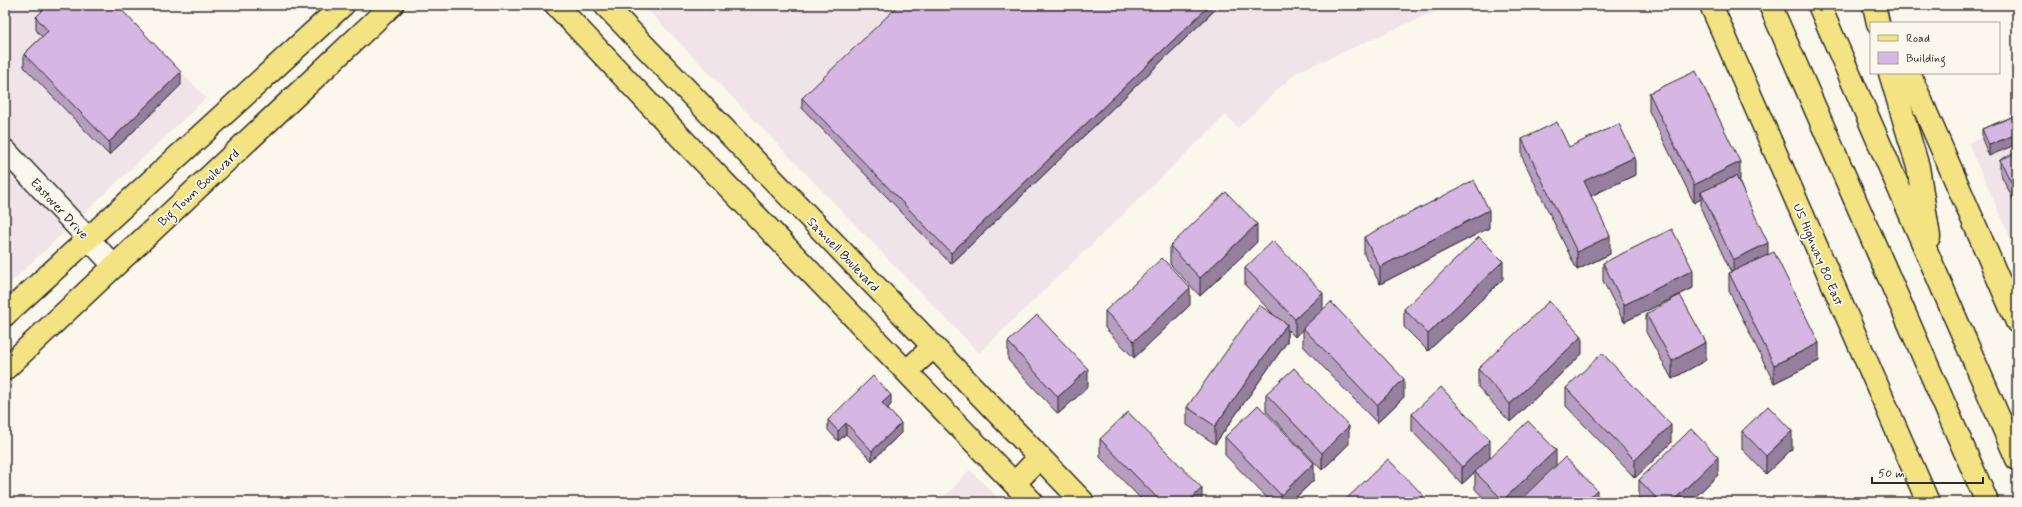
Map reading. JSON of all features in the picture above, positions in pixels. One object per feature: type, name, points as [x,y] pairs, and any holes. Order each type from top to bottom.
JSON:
[{"type":"main road","points":[[5,315],[343,5]]},
{"type":"main road","name":"Big Town Boulevard","points":[[5,370],[392,5]]},
{"type":"main road","points":[[556,5],[687,144],[1032,502]]},
{"type":"main road","name":"Samuell Boulevard","points":[[605,5],[1083,502]]},
{"type":"main road","name":"US Highway 80 East","points":[[1711,5],[1928,502]]},
{"type":"main road","points":[[1770,5],[1987,502]]},
{"type":"main road","points":[[1819,5],[2017,460]]},
{"type":"main road","points":[[1874,5],[1878,22]]},
{"type":"main road","points":[[1880,5],[1888,22]]},
{"type":"main road","points":[[1890,74],[1918,167],[1933,267]]},
{"type":"main road","points":[[1909,74],[2017,322]]},
{"type":"main road","points":[[907,371],[933,347]]},
{"type":"main road","points":[[1015,484],[1040,457]]},
{"type":"street","name":"Eastover Drive","points":[[5,150],[114,266]]},
{"type":"shaded area","points":[[5,5],[117,5],[206,98],[5,288]]},
{"type":"shaded area","points":[[643,5],[1450,5],[1295,73],[1238,128],[1226,115],[979,353]]},
{"type":"shaded area","points":[[2017,123],[2017,252],[1968,143]]},
{"type":"shaded area","points":[[970,470],[1002,502],[939,502]]},
{"type":"building","points":[[48,5],[117,5],[181,72],[109,142],[24,54],[48,31],[36,17]]},
{"type":"building","points":[[899,5],[1210,5],[951,253],[802,98]]},
{"type":"building","points":[[1696,71],[1740,162],[1694,185],[1649,93]]},
{"type":"building","points":[[2017,115],[2017,134],[1989,145],[1982,129]]},
{"type":"building","points":[[1557,122],[1569,147],[1619,124],[1635,157],[1584,181],[1610,236],[1577,252],[1522,139]]},
{"type":"building","points":[[2017,152],[2017,186],[2014,188],[2000,160]]},
{"type":"building","points":[[1736,176],[1768,243],[1733,260],[1701,192]]},
{"type":"building","points":[[1474,180],[1489,210],[1380,267],[1364,237]]},
{"type":"building","points":[[1226,192],[1257,224],[1200,278],[1170,246]]},
{"type":"building","points":[[1672,229],[1693,270],[1624,305],[1603,263]]},
{"type":"building","points":[[1479,237],[1503,261],[1428,334],[1404,309]]},
{"type":"building","points":[[1273,241],[1323,293],[1295,319],[1245,268]]},
{"type":"building","points":[[1774,252],[1819,343],[1774,365],[1729,273]]},
{"type":"building","points":[[1162,258],[1190,288],[1134,341],[1105,311]]},
{"type":"building","points":[[1680,295],[1706,342],[1672,361],[1646,314]]},
{"type":"building","points":[[1549,301],[1582,336],[1510,404],[1478,369]]},
{"type":"building","points":[[1331,302],[1404,379],[1377,405],[1303,328]]},
{"type":"building","points":[[1259,305],[1287,324],[1215,426],[1187,407]]},
{"type":"building","points":[[1037,315],[1088,369],[1058,397],[1008,342]]},
{"type":"building","points":[[1602,353],[1671,425],[1635,460],[1566,388]]},
{"type":"building","points":[[1294,368],[1349,426],[1322,453],[1266,394]]},
{"type":"building","points":[[873,376],[891,395],[882,403],[901,423],[872,451],[846,423],[838,431],[828,420]]},
{"type":"building","points":[[1441,387],[1490,440],[1462,467],[1412,414]]},
{"type":"building","points":[[1258,405],[1314,463],[1281,495],[1225,437]]},
{"type":"building","points":[[1768,406],[1792,431],[1766,456],[1742,431]]},
{"type":"building","points":[[1128,412],[1202,488],[1188,502],[1161,502],[1100,439]]},
{"type":"building","points":[[1528,421],[1556,450],[1503,500],[1475,472]]},
{"type":"building","points":[[1691,429],[1718,457],[1672,502],[1660,502],[1639,480]]},
{"type":"building","points":[[1565,457],[1597,490],[1584,502],[1518,502]]},
{"type":"building","points":[[1388,459],[1423,495],[1416,502],[1343,502]]},
{"type":"building","points":[[1210,498],[1214,502],[1206,502]]}]
